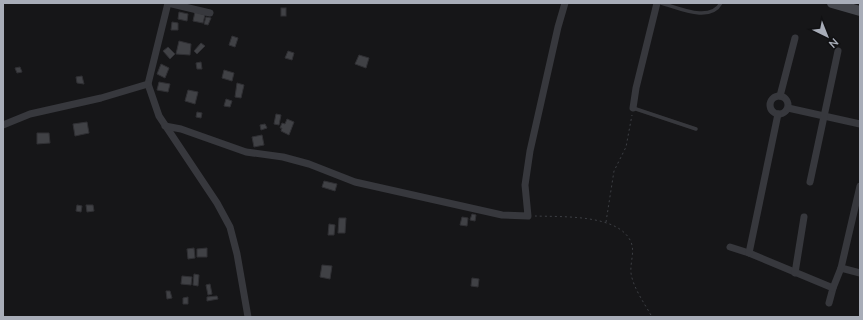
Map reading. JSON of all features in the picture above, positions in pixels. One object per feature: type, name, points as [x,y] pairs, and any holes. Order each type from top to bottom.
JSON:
[{"type":"main road","points":[[832,3],[860,11]]},
{"type":"street","points":[[210,13],[168,3],[148,84],[155,108],[165,126],[217,203],[230,227],[237,254],[248,317]]},
{"type":"street","points":[[165,126],[246,152],[309,164],[355,182],[502,215],[528,216],[525,185],[530,151],[558,27],[565,3]]},
{"type":"street","points":[[633,108],[637,80],[657,3]]},
{"type":"street","points":[[780,96],[795,38]]},
{"type":"street","points":[[810,182],[838,51]]},
{"type":"street","points":[[3,125],[30,114],[101,98],[148,84]]},
{"type":"street","points":[[775,96],[780,96],[785,98],[788,102],[788,108],[782,114],[778,114],[770,109],[770,104],[775,96]]},
{"type":"street","points":[[788,108],[860,124]]},
{"type":"street","points":[[749,253],[778,114]]},
{"type":"street","points":[[829,303],[841,268],[860,186]]},
{"type":"street","points":[[795,272],[804,217]]},
{"type":"street","points":[[730,247],[749,253],[833,288]]},
{"type":"street","points":[[841,268],[860,273]]},
{"type":"lane","points":[[661,3],[682,9],[710,14],[716,11],[721,3]]},
{"type":"lane","points":[[633,108],[696,129]]},
{"type":"path","points":[[606,222],[614,171],[626,147],[633,108]]},
{"type":"path","points":[[528,216],[606,222],[619,228],[626,234],[631,243],[633,253],[631,274],[652,317]]},
{"type":"building","points":[[281,8],[286,8],[286,16],[281,16]]},
{"type":"building","points":[[179,12],[188,14],[187,21],[178,19]]},
{"type":"building","points":[[195,12],[205,15],[203,23],[193,21]]},
{"type":"building","points":[[206,17],[211,18],[208,25],[204,24]]},
{"type":"building","points":[[172,22],[178,23],[178,30],[171,30]]},
{"type":"building","points":[[232,36],[238,38],[235,47],[229,45]]},
{"type":"building","points":[[179,41],[191,44],[190,55],[176,54]]},
{"type":"building","points":[[201,43],[205,46],[197,54],[194,51]]},
{"type":"building","points":[[168,47],[175,54],[170,59],[163,51]]},
{"type":"building","points":[[288,51],[294,53],[292,60],[285,58]]},
{"type":"building","points":[[359,55],[369,58],[366,68],[355,64]]},
{"type":"building","points":[[201,62],[202,69],[197,69],[196,63]]},
{"type":"building","points":[[161,64],[169,68],[165,78],[157,74]]},
{"type":"building","points":[[20,67],[22,72],[17,73],[15,68]]},
{"type":"building","points":[[224,70],[234,73],[232,81],[222,78]]},
{"type":"building","points":[[82,76],[84,84],[77,83],[76,77]]},
{"type":"building","points":[[159,82],[170,84],[168,92],[157,90]]},
{"type":"building","points":[[237,83],[244,85],[241,98],[235,97]]},
{"type":"building","points":[[188,90],[198,92],[195,104],[185,101]]},
{"type":"building","points":[[226,99],[232,101],[230,107],[224,106]]},
{"type":"building","points":[[197,112],[202,113],[201,118],[196,117]]},
{"type":"building","points":[[276,114],[281,115],[279,125],[274,124]]},
{"type":"building","points":[[287,119],[294,122],[289,135],[281,131],[282,128],[280,128],[282,123],[285,124]]},
{"type":"building","points":[[87,122],[89,133],[75,136],[73,124]]},
{"type":"building","points":[[265,124],[267,128],[261,130],[260,125]]},
{"type":"building","points":[[37,133],[49,133],[50,143],[37,144]]},
{"type":"building","points":[[262,135],[264,145],[254,147],[252,137]]},
{"type":"building","points":[[324,181],[337,184],[335,191],[322,187]]},
{"type":"building","points":[[77,205],[82,206],[81,212],[76,211]]},
{"type":"building","points":[[86,205],[93,205],[94,211],[87,212]]},
{"type":"building","points":[[472,214],[476,215],[475,221],[470,220]]},
{"type":"building","points":[[462,217],[468,218],[467,226],[460,225]]},
{"type":"building","points":[[339,218],[346,218],[345,233],[338,233]]},
{"type":"building","points":[[329,224],[335,225],[334,235],[328,235]]},
{"type":"building","points":[[194,248],[195,258],[188,259],[187,249]]},
{"type":"building","points":[[207,248],[207,257],[197,257],[197,249]]},
{"type":"building","points":[[322,265],[332,266],[330,279],[320,277]]},
{"type":"building","points":[[194,274],[199,275],[198,286],[193,285]]},
{"type":"building","points":[[182,276],[192,277],[191,285],[181,284]]},
{"type":"building","points":[[472,278],[479,279],[478,287],[471,286]]},
{"type":"building","points":[[210,284],[212,294],[208,295],[206,285]]},
{"type":"building","points":[[166,291],[170,291],[172,298],[167,299]]},
{"type":"building","points":[[217,296],[218,299],[207,301],[207,297]]},
{"type":"building","points":[[188,297],[188,304],[183,304],[183,298]]}]
